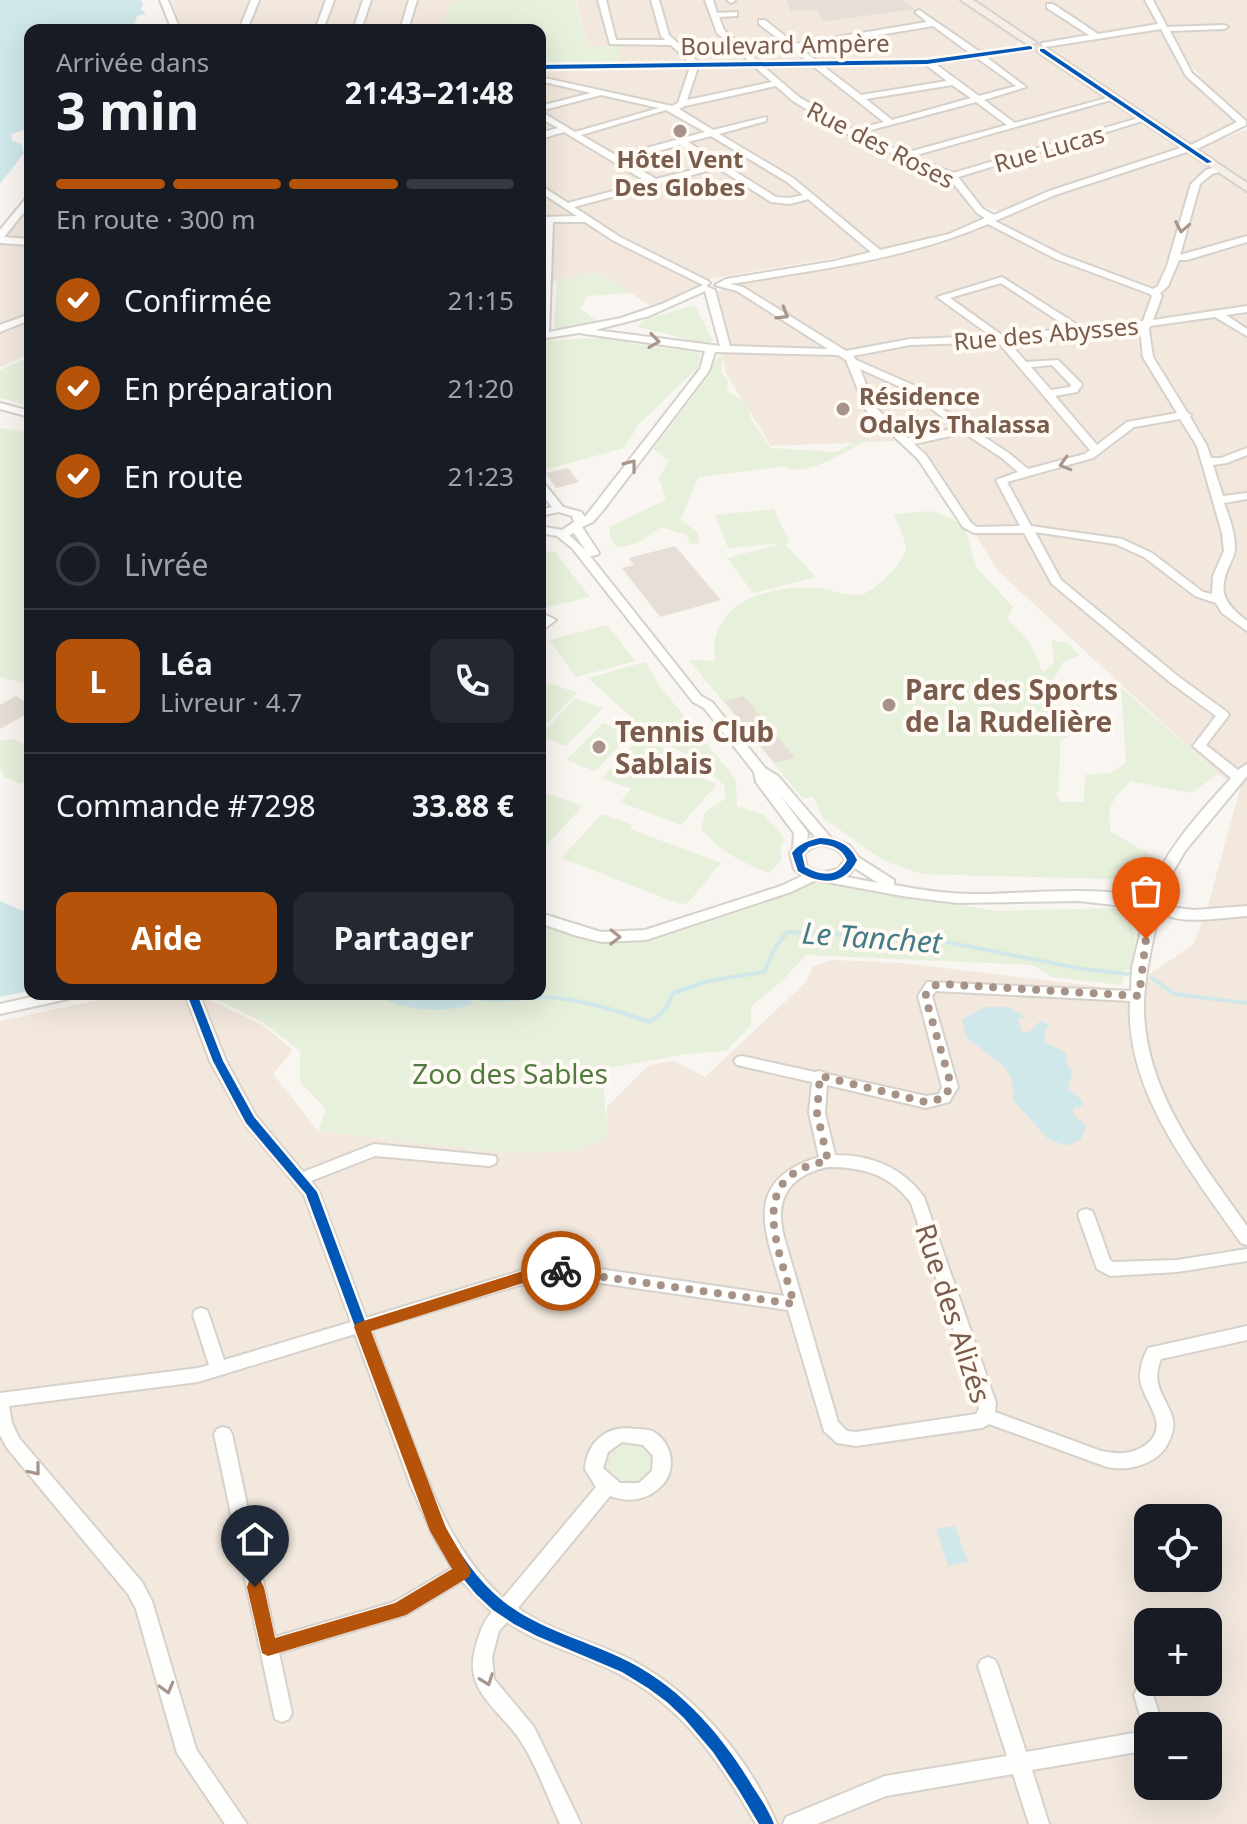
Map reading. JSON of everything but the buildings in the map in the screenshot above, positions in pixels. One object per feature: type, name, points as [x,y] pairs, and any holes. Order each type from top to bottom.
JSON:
[{"type":"main road","points":[[968,0],[1247,188]]},
{"type":"street","points":[[164,0],[174,24]]},
{"type":"street","points":[[245,24],[255,0]]},
{"type":"street","points":[[321,24],[330,0]]},
{"type":"street","points":[[359,24],[367,0]]},
{"type":"street","points":[[406,24],[413,0]]},
{"type":"street","points":[[602,0],[616,44],[673,43]]},
{"type":"street","points":[[655,0],[665,36],[695,65],[674,107]]},
{"type":"street","name":"Rue des Roses","points":[[709,0],[720,31],[808,108],[852,133],[952,176],[989,219],[1059,257],[1153,292]]},
{"type":"street","points":[[546,336],[582,331],[629,317],[712,286],[879,254],[952,236],[1092,178],[1188,148],[1245,123],[1189,74],[1149,0]]},
{"type":"street","points":[[1050,6],[1097,37]]},
{"type":"street","points":[[852,133],[1022,87],[919,12]]},
{"type":"street","points":[[714,15],[734,14]]},
{"type":"street","points":[[762,22],[891,123]]},
{"type":"street","points":[[793,47],[934,23]]},
{"type":"street","name":"Boulevard Ampère","points":[[546,67],[927,62],[1164,27],[1224,27]]},
{"type":"street","points":[[927,62],[1014,126]]},
{"type":"street","points":[[546,80],[674,107],[790,180],[879,254]]},
{"type":"street","points":[[859,98],[953,82]]},
{"type":"street","points":[[576,134],[778,83]]},
{"type":"street","points":[[546,109],[600,93]]},
{"type":"street","points":[[906,155],[1114,98]]},
{"type":"street","points":[[546,115],[654,182]]},
{"type":"street","points":[[617,159],[763,119]]},
{"type":"street","name":"Rue Lucas","points":[[952,176],[1145,119]]},
{"type":"street","points":[[546,134],[565,129]]},
{"type":"street","points":[[680,141],[774,200],[790,201],[810,196]]},
{"type":"street","points":[[567,206],[720,165]]},
{"type":"street","points":[[1214,165],[1193,188],[1185,211],[1184,227],[1163,286],[1153,292],[1157,296],[1144,335],[1148,357],[1186,415],[1207,462],[1230,541],[1230,551],[1218,582],[1220,600],[1226,610],[1247,627]]},
{"type":"street","points":[[546,192],[641,252],[712,286],[740,289],[847,356],[913,389],[964,430],[1006,456],[1026,473]]},
{"type":"street","points":[[24,207],[0,238],[24,241]]},
{"type":"street","points":[[546,220],[587,219]]},
{"type":"street","points":[[1173,257],[1184,258],[1247,239]]},
{"type":"street","points":[[1079,330],[1002,280],[942,297],[1001,339],[1097,451]]},
{"type":"street","points":[[712,286],[726,349]]},
{"type":"street","name":"Rue des Abysses","points":[[582,331],[711,349],[847,356],[910,342],[1001,339],[1146,324],[1247,309]]},
{"type":"street","points":[[1217,314],[1247,333]]},
{"type":"street","points":[[629,317],[621,323],[620,329],[629,337]]},
{"type":"street","points":[[0,329],[24,319]]},
{"type":"street","points":[[550,532],[589,520],[705,369],[711,349]]},
{"type":"street","points":[[847,356],[870,408],[922,457],[974,530],[1029,528],[1104,538],[1130,545],[1199,594],[1220,600]]},
{"type":"street","points":[[1022,365],[1054,362],[1077,385],[1073,390],[1048,394]]},
{"type":"street","points":[[861,387],[894,380]]},
{"type":"street","points":[[0,406],[24,412]]},
{"type":"street","points":[[1186,415],[1131,424],[1097,451],[1066,464],[1001,480],[1056,582],[1175,680],[1223,715],[1224,718],[1199,746],[1243,773],[1184,845],[1141,911],[1151,917],[1165,916],[1169,912],[1194,915],[1247,911]]},
{"type":"street","points":[[906,442],[964,430]]},
{"type":"street","points":[[1207,462],[1218,462],[1247,451]]},
{"type":"street","points":[[546,491],[564,510],[577,514],[585,543],[707,696],[708,705]]},
{"type":"street","points":[[1219,500],[1247,496]]},
{"type":"street","points":[[546,512],[602,501]]},
{"type":"street","points":[[550,532],[576,546],[697,699],[708,705],[760,771],[773,779],[826,841],[845,849],[852,860],[867,872],[904,890]]},
{"type":"street","points":[[760,771],[763,782],[801,833],[797,863],[813,876],[973,899],[1114,898],[1147,901],[1166,904],[1169,912]]},
{"type":"street","points":[[800,849],[812,842],[826,841]]},
{"type":"street","points":[[829,878],[847,871],[852,860]]},
{"type":"street","points":[[546,921],[601,937],[646,935],[786,889],[813,876]]},
{"type":"street","points":[[1151,917],[1139,996],[1138,1035],[1143,1065],[1170,1126],[1247,1239]]},
{"type":"street","points":[[742,1061],[926,1102],[944,1098],[950,1087],[925,996],[932,986],[941,984],[1139,996]]},
{"type":"street","points":[[0,1009],[41,1000]]},
{"type":"street","points":[[194,1000],[218,1061],[250,1120],[301,1179],[320,1212],[438,1531],[463,1571],[506,1611],[539,1631],[649,1680],[696,1717],[723,1750],[767,1824]]},
{"type":"street","points":[[820,1076],[817,1113],[828,1161]]},
{"type":"street","points":[[301,1179],[374,1150],[489,1160]]},
{"type":"street","name":"Rue des Alizés","points":[[828,1161],[872,1165],[895,1175],[912,1190],[987,1403],[986,1416],[975,1424],[856,1439],[843,1438],[830,1426],[773,1224],[774,1198],[792,1175],[804,1167],[828,1161]]},
{"type":"street","points":[[1086,1215],[1103,1264],[1110,1269],[1177,1266],[1247,1255]]},
{"type":"street","points":[[237,1824],[187,1753],[145,1607],[135,1588],[13,1443],[3,1424],[0,1401],[219,1370],[533,1274],[565,1271],[794,1304]]},
{"type":"street","points":[[201,1315],[219,1370]]},
{"type":"street","points":[[986,1416],[1106,1460],[1132,1461],[1153,1449],[1165,1429],[1164,1417],[1150,1390],[1147,1371],[1154,1353],[1247,1333]]},
{"type":"street","points":[[223,1434],[282,1713]]},
{"type":"street","points":[[571,1824],[527,1734],[484,1680],[482,1657],[491,1627],[607,1487]]},
{"type":"street","points":[[268,1648],[399,1609],[463,1571]]},
{"type":"street","points":[[988,1666],[1039,1824]]},
{"type":"street","points":[[793,1824],[885,1786],[1134,1742]]},
{"type":"shaded area","points":[[172,0],[459,0],[447,24],[179,24]]},
{"type":"shaded area","points":[[576,0],[703,0],[715,31],[807,113],[951,180],[976,215],[982,218],[958,231],[882,250],[709,279],[694,291],[651,306],[598,272],[546,280],[546,70],[593,69]]},
{"type":"shaded area","points":[[714,0],[959,0],[1019,41],[1015,47],[933,59],[755,60],[723,31]]},
{"type":"shaded area","points":[[969,0],[1148,0],[1159,24],[1037,46]]},
{"type":"shaded area","points":[[1154,0],[1247,0],[1247,122],[1243,116],[1240,123],[1190,145],[997,211],[981,206],[953,175],[858,134],[811,106],[765,67],[939,64],[1160,27],[1189,76],[1200,76],[1183,56]]},
{"type":"shaded area","points":[[1247,129],[1247,1824],[0,1824],[0,1021],[99,1000],[209,1000],[261,1024],[293,1050],[273,1074],[318,1131],[507,1153],[570,1151],[606,1139],[607,1107],[649,1065],[674,1061],[705,1077],[806,982],[813,966],[832,960],[903,963],[1126,990],[1193,945],[1208,906],[1240,788],[1218,774],[998,571],[918,440],[771,446],[726,373],[712,293],[745,282],[958,238],[1022,209],[1148,162],[1201,148]]},
{"type":"shaded area","points":[[24,215],[24,357],[0,367],[0,245]]},
{"type":"green space","points":[[458,0],[575,0],[587,46],[618,46],[621,62],[546,64],[546,24],[445,24],[449,7]]},
{"type":"green space","points":[[597,272],[631,293],[587,296],[581,309],[598,322],[576,328],[554,328],[557,281]]},
{"type":"green space","points":[[695,305],[713,341],[707,344],[637,327],[646,319]]},
{"type":"green space","points":[[616,337],[633,344],[700,353],[698,367],[639,424],[624,448],[546,469],[546,341]]},
{"type":"green space","points":[[723,354],[721,372],[728,381],[727,391],[745,402],[752,421],[771,448],[836,452],[879,430],[878,433],[819,465],[698,477],[681,519],[698,533],[699,543],[690,544],[686,535],[661,527],[638,543],[617,548],[611,539],[609,527],[666,500],[659,478],[669,461],[653,449],[709,375],[714,360]]},
{"type":"green space","points":[[24,360],[24,404],[0,398],[0,370]]},
{"type":"green space","points":[[0,428],[24,432],[24,683],[0,677]]},
{"type":"green space","points":[[774,509],[789,542],[785,544],[816,577],[753,593],[727,558],[784,543],[728,548],[715,515]]},
{"type":"green space","name":"Parc des Sports de la Rudelière","points":[[930,511],[965,527],[976,567],[1013,607],[1007,619],[1030,643],[1043,672],[1054,663],[1052,640],[1067,643],[1080,655],[1063,662],[1052,683],[1053,706],[1063,709],[1068,737],[1060,740],[1059,790],[1056,792],[1060,802],[1084,802],[1085,775],[1110,773],[1126,763],[1121,687],[1218,774],[1191,793],[1131,781],[1119,792],[1110,810],[1111,832],[1160,860],[1141,880],[922,874],[884,861],[823,818],[813,797],[803,799],[689,660],[715,661],[715,641],[721,624],[731,611],[762,594],[800,588],[860,595],[873,589],[905,554],[904,540],[894,514]]},
{"type":"green space","points":[[555,552],[590,597],[546,608],[546,553]]},
{"type":"green space","points":[[607,625],[635,661],[576,677],[549,640]]},
{"type":"green space","points":[[645,662],[658,684],[736,780],[737,806],[764,815],[785,839],[780,847],[782,860],[769,873],[732,856],[701,829],[705,812],[726,798],[724,785],[690,756],[638,730],[630,716],[588,678]]},
{"type":"green space","points":[[550,683],[577,693],[546,724],[546,687]]},
{"type":"green space","points":[[575,698],[603,708],[566,746],[546,738],[546,729]]},
{"type":"green space","name":"Tennis Club Sablais","points":[[603,723],[631,734],[595,771],[566,760]]},
{"type":"green space","points":[[15,739],[24,745],[24,782],[20,784],[4,777],[0,765],[0,741]]},
{"type":"green space","points":[[638,739],[667,749],[638,781],[657,762],[717,784],[681,825],[620,802],[631,789],[602,778]]},
{"type":"green space","points":[[546,793],[583,806],[546,846]]},
{"type":"green space","points":[[602,814],[632,825],[630,829],[721,863],[688,903],[680,904],[561,858]]},
{"type":"green space","name":"Zoo des Sables","points":[[812,883],[836,883],[996,911],[1120,908],[1131,924],[1135,937],[1130,970],[1125,970],[1121,985],[1052,977],[1033,965],[806,955],[782,981],[751,1006],[751,1026],[726,1051],[686,1054],[603,1069],[607,1139],[570,1151],[507,1153],[318,1131],[326,1109],[300,1082],[300,1051],[261,1021],[217,1000],[546,1000],[546,924],[598,939],[618,941],[662,936],[715,920]]},
{"type":"green space","points":[[630,1442],[645,1448],[651,1463],[645,1478],[630,1484],[615,1478],[609,1463],[615,1448]]},
{"type":"water","points":[[0,0],[141,0],[143,6],[140,8],[146,14],[137,16],[134,24],[24,24],[24,130],[11,134],[12,140],[21,144],[24,153],[0,184]]},
{"type":"water","points":[[0,901],[24,911],[24,992],[0,997]]},
{"type":"water","points":[[386,1000],[474,1000],[470,1005],[459,1008],[434,1010]]},
{"type":"water","points":[[984,1007],[1010,1007],[1025,1017],[1018,1019],[1023,1034],[1040,1021],[1049,1025],[1044,1031],[1045,1042],[1066,1053],[1067,1065],[1073,1071],[1068,1089],[1082,1100],[1083,1105],[1074,1108],[1073,1114],[1086,1126],[1081,1139],[1067,1146],[1048,1139],[1014,1101],[1012,1079],[1004,1066],[967,1038],[962,1020]]},
{"type":"water","points":[[955,1526],[968,1562],[948,1566],[936,1529]]},
{"type":"waterway","name":"Le Tanchet","points":[[546,997],[594,1005],[650,1022],[666,1009],[673,993],[708,981],[764,972],[775,948],[787,932],[927,938],[1082,969],[1128,974]]},
{"type":"waterway","name":"Le Tanchet","points":[[1152,978],[1174,994],[1247,1003]]},
{"type":"waterway","name":"Le Tanchet","points":[[488,1000],[500,1000]]},
{"type":"cycle path","points":[[546,67],[927,62],[1030,48]]},
{"type":"cycle path","points":[[1042,50],[1209,162]]},
{"type":"cycle path","points":[[820,841],[835,843],[847,851],[852,860],[843,873],[822,877],[801,869],[797,853],[806,845],[820,841]]},
{"type":"cycle path","points":[[194,1000],[218,1061],[250,1120],[311,1192],[420,1486],[441,1532],[466,1572],[498,1605],[518,1619],[627,1668],[672,1698],[718,1747],[767,1824]]},
{"type":"way so far","points":[[561,1271],[794,1304],[772,1210],[774,1198],[792,1175],[804,1167],[828,1161],[817,1113],[820,1076],[926,1102],[944,1098],[949,1093],[949,1078],[925,996],[932,986],[941,984],[1139,996],[1146,939]]},
{"type":"place","name":"Hôtel Vent Des Globes","points":[[680,131]]},
{"type":"place","name":"Résidence Odalys Thalassa","points":[[843,409]]},
{"type":"place","name":"Parc des Sports de la Rudelière","points":[[889,705]]},
{"type":"place","name":"Tennis Club Sablais","points":[[599,747]]},
{"type":"route","points":[[255,1587],[268,1648],[399,1609],[463,1571],[438,1531],[362,1327],[533,1274],[561,1271]]}]
